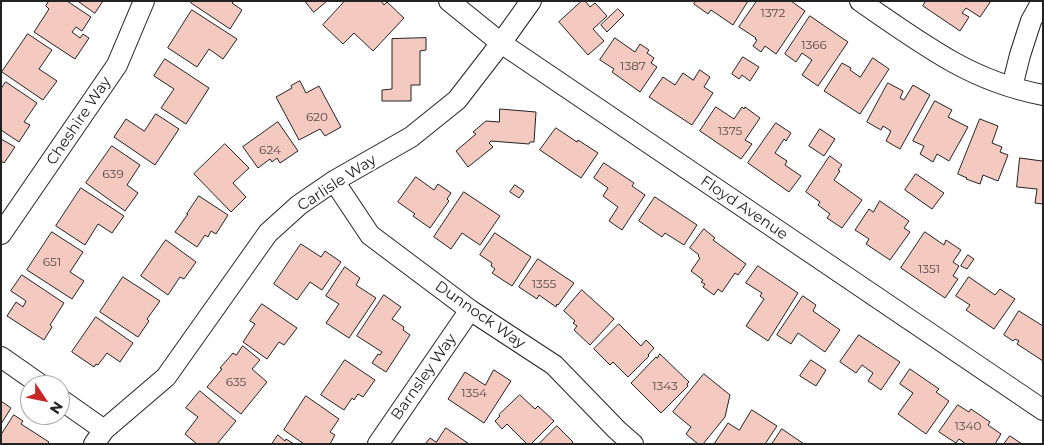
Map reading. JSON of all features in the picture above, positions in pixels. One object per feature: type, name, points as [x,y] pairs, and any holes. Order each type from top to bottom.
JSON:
[{"type":"street","name":"Cheshire Way","points":[[1,234],[117,64],[144,1]]},
{"type":"street","name":"Floyd Avenue","points":[[448,1],[501,43],[1043,410]]},
{"type":"street","name":"Carlisle Way","points":[[99,437],[166,377],[268,233],[299,205],[334,181],[411,138],[457,100],[501,43],[530,1]]},
{"type":"street","points":[[860,1],[953,62],[1012,87],[1043,95]]},
{"type":"street","points":[[1012,87],[1031,21],[1042,1]]},
{"type":"street","name":"Dunnock Way","points":[[334,181],[370,235],[470,310],[554,366],[633,444]]},
{"type":"street","name":"Barnsley Way","points":[[378,444],[470,310]]},
{"type":"street","points":[[1,357],[27,375]]},
{"type":"street","points":[[70,409],[99,437]]},
{"type":"building","points":[[49,1],[67,1],[91,17],[82,31],[76,27],[72,32],[80,38],[83,34],[89,38],[75,59],[34,32],[49,9],[46,6]]},
{"type":"building","points":[[78,1],[103,1],[95,13]]},
{"type":"building","points":[[192,1],[234,1],[232,3],[242,10],[230,29],[191,3]]},
{"type":"building","points":[[305,1],[327,1],[314,12]]},
{"type":"building","points":[[345,1],[381,1],[384,5],[387,2],[404,18],[373,51],[354,33],[343,44],[323,25]]},
{"type":"building","points":[[582,1],[585,1],[590,7],[595,3],[607,16],[593,29],[604,41],[588,55],[559,22]]},
{"type":"building","points":[[696,1],[748,1],[733,25],[711,10],[708,14],[694,4]]},
{"type":"building","points":[[757,1],[791,1],[805,11],[776,54],[765,46],[761,52],[753,46],[757,40],[756,38],[739,27]]},
{"type":"building","points":[[926,1],[991,1],[980,17],[966,8],[962,13],[969,17],[960,31],[923,6]]},
{"type":"building","points":[[618,9],[624,15],[607,32],[601,25]]},
{"type":"building","points":[[192,10],[237,39],[223,59],[209,49],[197,67],[168,48]]},
{"type":"building","points":[[810,16],[848,42],[818,86],[802,75],[812,60],[802,53],[796,62],[785,54]]},
{"type":"building","points":[[28,34],[52,50],[39,69],[57,81],[43,100],[2,72]]},
{"type":"building","points":[[426,38],[426,50],[420,51],[420,85],[411,85],[411,101],[382,101],[382,90],[392,89],[392,39]]},
{"type":"building","points":[[615,38],[635,52],[640,44],[649,50],[647,53],[654,58],[651,63],[657,67],[640,92],[612,72],[614,69],[600,60]]},
{"type":"building","points":[[743,57],[759,67],[750,81],[742,75],[739,79],[732,74]]},
{"type":"building","points":[[873,58],[889,69],[860,114],[824,91],[842,63],[851,68],[850,70],[860,77]]},
{"type":"building","points":[[165,59],[209,88],[186,124],[161,108],[174,89],[154,76]]},
{"type":"building","points":[[700,70],[710,77],[704,87],[713,93],[692,125],[649,97],[663,77],[675,85],[683,73],[693,80]]},
{"type":"building","points":[[300,81],[306,93],[319,86],[341,127],[325,136],[320,129],[299,140],[276,97]]},
{"type":"building","points":[[6,82],[37,103],[24,122],[30,125],[19,142],[1,130],[1,89]]},
{"type":"building","points":[[888,83],[903,91],[900,98],[904,100],[913,85],[930,95],[900,149],[886,141],[891,131],[883,126],[881,130],[867,122]]},
{"type":"building","points":[[935,101],[952,110],[948,117],[968,127],[949,161],[937,154],[933,162],[920,154],[924,146],[913,141]]},
{"type":"building","points":[[716,107],[734,119],[742,107],[744,109],[745,107],[760,118],[745,140],[752,144],[741,159],[700,131]]},
{"type":"building","points":[[500,109],[536,112],[534,142],[529,144],[491,141],[489,143],[493,147],[468,167],[456,151],[476,134],[473,132],[486,121],[499,122]]},
{"type":"building","points":[[156,114],[179,129],[155,165],[114,137],[126,119],[144,131]]},
{"type":"building","points":[[980,119],[998,126],[992,143],[1002,147],[1000,152],[1008,155],[998,181],[983,175],[980,184],[958,174]]},
{"type":"building","points":[[278,122],[298,151],[280,163],[277,158],[272,162],[270,159],[258,168],[243,147]]},
{"type":"building","points":[[776,123],[791,133],[786,141],[784,139],[775,153],[787,161],[785,165],[801,176],[789,192],[748,163]]},
{"type":"building","points":[[556,128],[598,153],[581,178],[540,150]]},
{"type":"building","points":[[820,129],[835,139],[824,156],[809,146]]},
{"type":"building","points":[[1,139],[15,147],[4,163],[1,161]]},
{"type":"building","points":[[225,144],[249,168],[233,183],[246,197],[231,212],[194,174]]},
{"type":"building","points":[[112,146],[140,165],[127,185],[138,193],[125,211],[86,183]]},
{"type":"building","points":[[830,156],[842,165],[834,180],[862,200],[842,228],[827,218],[830,214],[818,205],[820,202],[806,192]]},
{"type":"building","points":[[1020,158],[1042,161],[1043,159],[1043,204],[1035,203],[1037,189],[1017,187]]},
{"type":"building","points":[[604,163],[634,183],[632,186],[645,195],[622,230],[609,221],[618,207],[603,196],[608,188],[594,178]]},
{"type":"building","points":[[916,174],[944,193],[932,209],[905,190]]},
{"type":"building","points":[[416,177],[434,190],[438,184],[451,193],[447,199],[449,201],[430,228],[398,202]]},
{"type":"building","points":[[515,185],[524,191],[519,198],[510,192]]},
{"type":"building","points":[[81,188],[124,216],[112,233],[98,224],[85,245],[56,226]]},
{"type":"building","points":[[464,192],[500,216],[480,245],[462,233],[451,249],[434,237]]},
{"type":"building","points":[[199,196],[228,215],[216,234],[211,231],[208,237],[205,235],[197,247],[175,232]]},
{"type":"building","points":[[655,197],[697,225],[684,245],[665,233],[662,237],[639,221]]},
{"type":"building","points":[[880,201],[909,221],[904,228],[910,232],[890,260],[866,244],[869,239],[855,230],[869,209],[873,212]]},
{"type":"building","points":[[704,229],[715,238],[713,240],[746,264],[738,275],[735,273],[722,292],[718,289],[714,295],[703,287],[705,284],[701,282],[703,280],[691,271],[700,258],[690,248]]},
{"type":"building","points":[[52,232],[83,252],[70,272],[84,281],[72,299],[27,270]]},
{"type":"building","points":[[925,232],[944,245],[946,240],[961,250],[953,262],[959,266],[953,276],[958,279],[945,298],[901,268]]},
{"type":"building","points":[[495,233],[531,257],[512,286],[492,273],[495,269],[491,266],[492,263],[480,255]]},
{"type":"building","points":[[166,240],[196,262],[184,279],[180,277],[168,295],[141,276]]},
{"type":"building","points":[[301,244],[321,257],[325,251],[341,262],[322,290],[310,282],[297,300],[274,284]]},
{"type":"building","points":[[968,255],[974,259],[967,269],[961,266]]},
{"type":"building","points":[[538,259],[574,283],[556,307],[539,295],[537,299],[519,287]]},
{"type":"building","points":[[758,266],[798,293],[768,341],[746,326],[764,299],[760,296],[762,293],[746,283]]},
{"type":"building","points":[[345,267],[360,278],[356,285],[376,298],[349,338],[326,323],[339,304],[326,296]]},
{"type":"building","points":[[22,275],[64,303],[50,325],[52,327],[44,340],[7,316],[16,302],[23,307],[26,301],[11,291]]},
{"type":"building","points":[[123,277],[160,301],[147,319],[149,321],[138,337],[100,312]]},
{"type":"building","points":[[969,277],[995,295],[1000,289],[1015,299],[994,329],[966,310],[970,305],[956,296]]},
{"type":"building","points":[[582,290],[614,319],[590,345],[574,330],[577,326],[573,323],[575,321],[564,311]]},
{"type":"building","points":[[384,295],[401,307],[392,319],[404,327],[403,330],[410,335],[386,372],[372,363],[378,354],[380,355],[382,352],[357,336]]},
{"type":"building","points":[[803,296],[816,305],[813,311],[840,330],[825,352],[798,333],[791,344],[777,335]]},
{"type":"building","points":[[262,304],[297,328],[284,345],[279,342],[267,359],[243,342],[255,324],[250,321]]},
{"type":"building","points":[[1019,311],[1043,326],[1043,361],[1017,344],[1019,341],[1015,339],[1013,341],[1004,335]]},
{"type":"building","points":[[96,317],[133,343],[120,362],[107,353],[98,365],[96,364],[94,367],[72,352]]},
{"type":"building","points":[[619,324],[641,346],[646,340],[654,348],[649,356],[628,377],[613,362],[610,365],[594,349]]},
{"type":"building","points":[[859,335],[900,362],[881,390],[868,381],[873,373],[862,365],[856,373],[840,362]]},
{"type":"building","points":[[243,346],[260,360],[252,369],[267,382],[241,414],[207,387],[233,353],[236,355]]},
{"type":"building","points":[[660,354],[689,382],[688,386],[661,413],[631,383]]},
{"type":"building","points":[[345,360],[375,380],[363,397],[358,394],[354,400],[352,398],[344,410],[321,395]]},
{"type":"building","points":[[811,360],[826,370],[816,386],[800,376]]},
{"type":"building","points":[[910,369],[939,389],[936,392],[949,401],[926,434],[898,414],[913,393],[900,384]]},
{"type":"building","points":[[494,370],[511,381],[484,423],[448,399],[465,372],[485,385]]},
{"type":"building","points":[[704,374],[730,395],[725,417],[703,444],[698,444],[686,434],[691,427],[673,412]]},
{"type":"building","points":[[200,391],[236,421],[217,444],[197,444],[185,434],[198,417],[186,408]]},
{"type":"building","points":[[520,395],[535,409],[538,406],[554,421],[531,444],[527,444],[507,424],[502,429],[495,421]]},
{"type":"building","points":[[306,396],[339,419],[330,432],[335,435],[330,444],[304,444],[284,430]]},
{"type":"building","points":[[1,401],[11,408],[1,424]]},
{"type":"building","points":[[958,405],[969,412],[971,409],[990,422],[988,425],[1001,434],[995,444],[966,444],[959,439],[956,443],[939,432]]},
{"type":"building","points":[[752,410],[777,426],[765,444],[714,444],[728,423],[739,430]]},
{"type":"building","points":[[14,415],[20,419],[20,425],[49,442],[47,444],[1,444],[1,435]]},
{"type":"building","points":[[557,426],[573,442],[571,444],[539,444]]},
{"type":"building","points":[[446,428],[469,444],[425,444],[430,438],[436,442]]},
{"type":"building","points":[[782,429],[804,444],[772,444]]},
{"type":"building","points":[[278,435],[285,441],[286,439],[294,444],[272,444]]},
{"type":"building","points":[[1010,436],[1022,444],[1004,444]]}]
